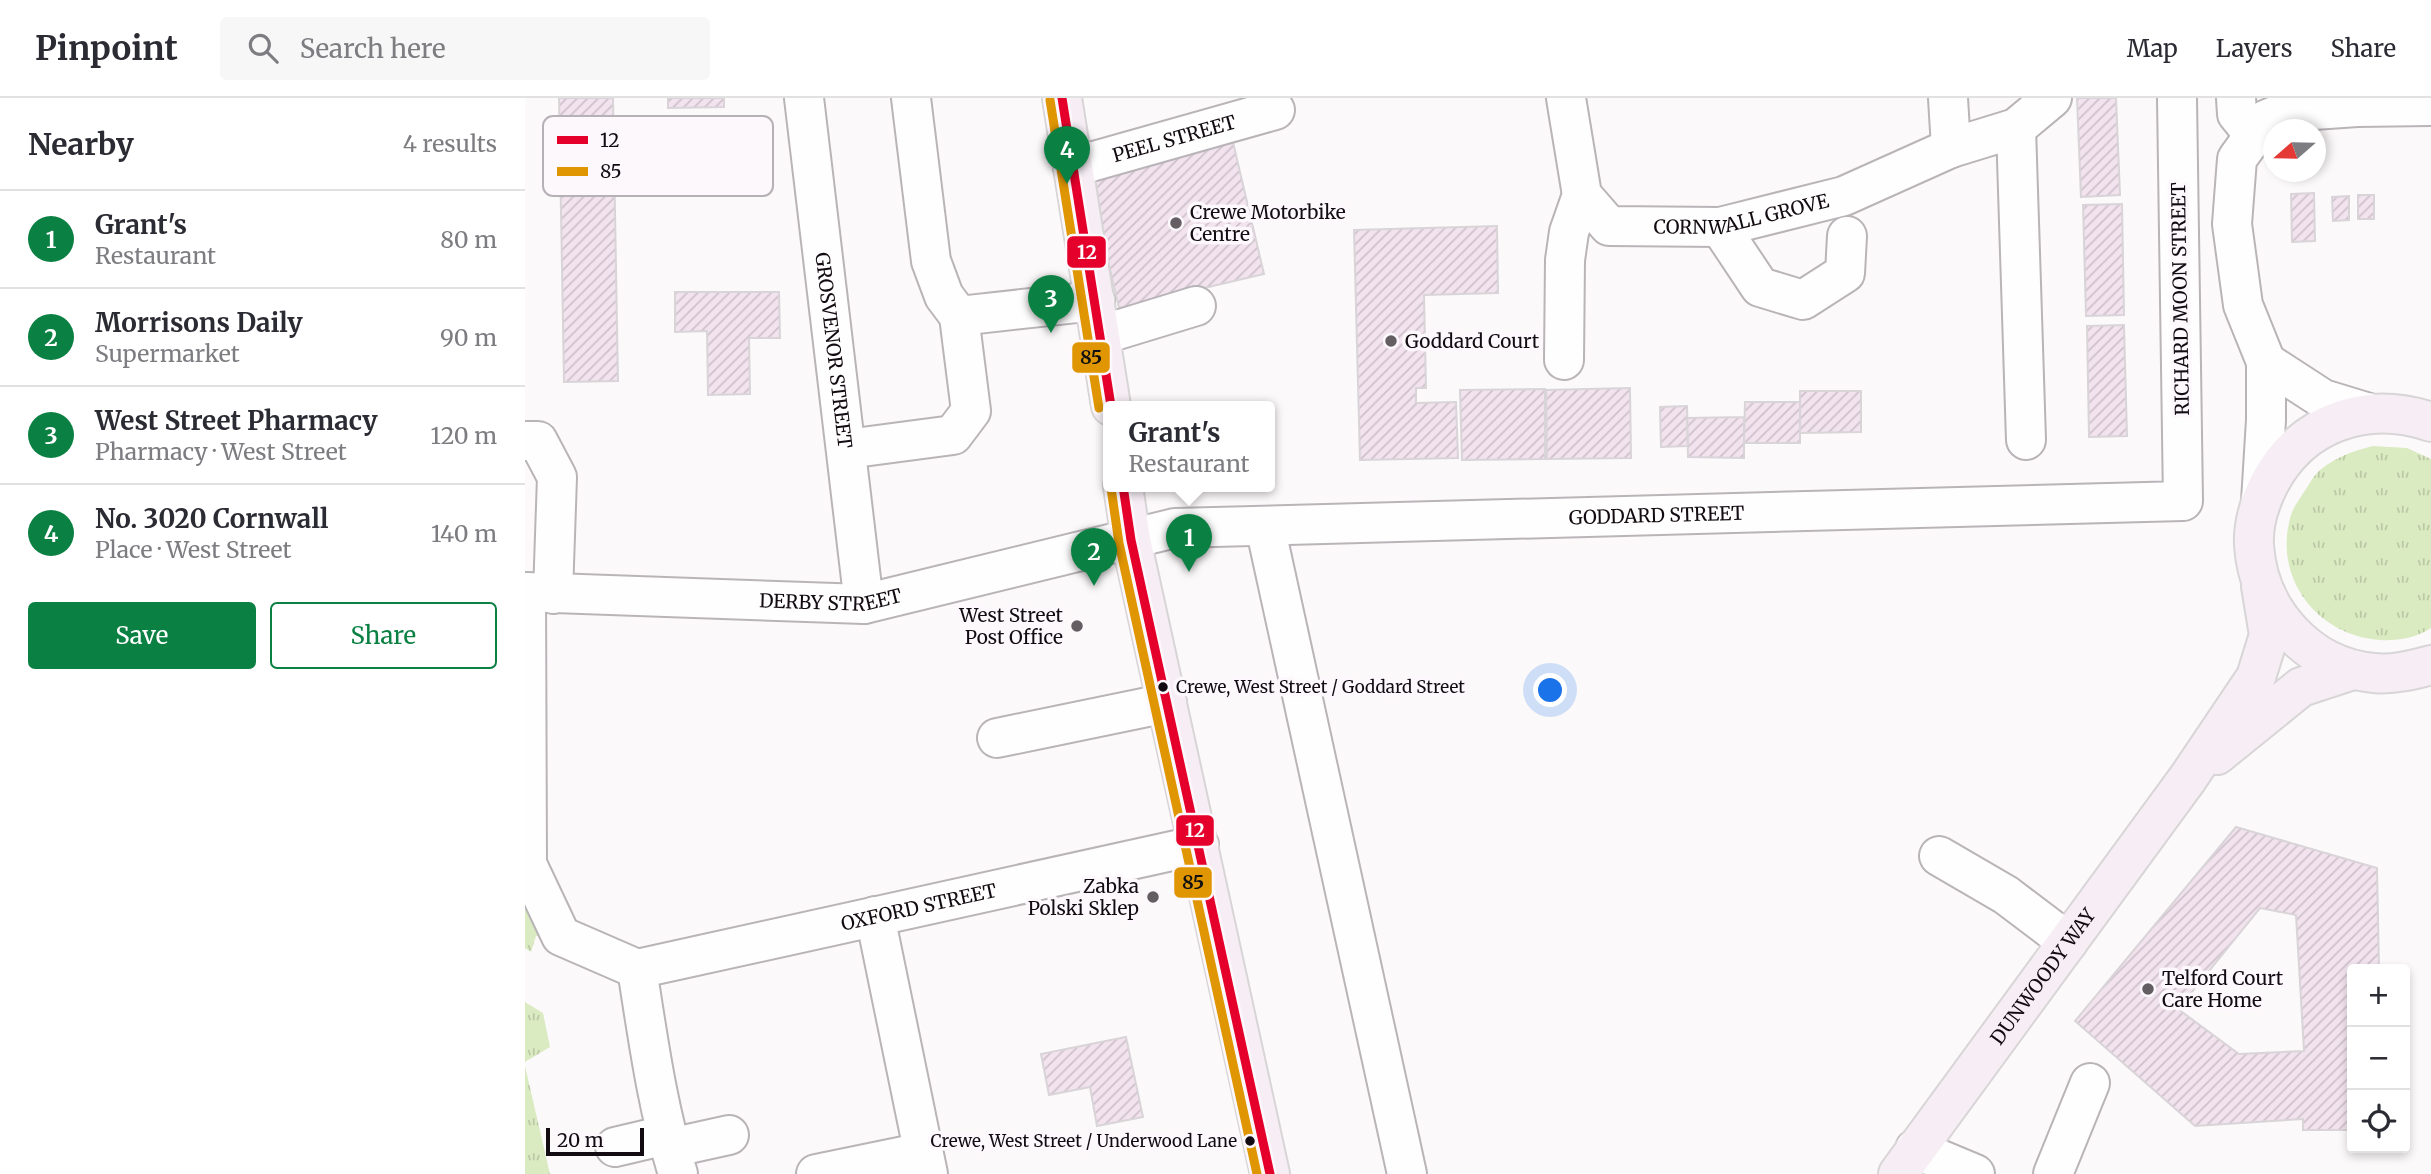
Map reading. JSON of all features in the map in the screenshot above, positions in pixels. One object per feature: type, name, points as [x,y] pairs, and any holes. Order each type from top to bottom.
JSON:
[{"type":"main road","points":[[1062,98],[1110,401]]},
{"type":"main road","name":"DUNWOODY WAY","points":[[1906,1161],[2188,778],[2256,677],[2269,635],[2254,543],[2261,501],[2277,468],[2302,441],[2334,422],[2369,413],[2407,414],[2431,422]]},
{"type":"main road","points":[[1124,492],[1131,540],[1270,1174]]},
{"type":"main road","points":[[2261,586],[2282,624],[2313,653],[2353,670],[2375,674],[2420,675]]},
{"type":"main road","name":"DUNWOODY WAY","points":[[2188,778],[2301,687],[2353,670]]},
{"type":"street","name":"GROSVENOR STREET","points":[[804,98],[864,604]]},
{"type":"street","points":[[847,449],[953,435],[971,411],[959,316],[944,296],[931,261],[911,98]]},
{"type":"street","points":[[1564,360],[1565,260],[1569,232],[1581,195],[1566,98]]},
{"type":"street","points":[[1948,98],[1951,148]]},
{"type":"street","points":[[2026,440],[2016,128],[2052,98]]},
{"type":"street","name":"RICHARD MOON STREET","points":[[2178,98],[2183,501]]},
{"type":"street","points":[[2236,98],[2237,114],[2253,134]]},
{"type":"street","points":[[2261,501],[2266,421],[2266,362],[2242,305],[2232,224],[2237,159],[2265,120],[2284,113],[2357,107],[2431,106]]},
{"type":"street","name":"PEEL STREET","points":[[1073,167],[1275,110]]},
{"type":"street","name":"CORNWALL GROVE","points":[[1581,195],[1609,226],[1720,228],[1844,196],[1951,148],[2016,128]]},
{"type":"street","points":[[1720,228],[1760,287],[1803,300],[1845,273],[1847,236]]},
{"type":"street","points":[[959,316],[1098,318],[1196,306]]},
{"type":"street","points":[[2266,362],[2323,398],[2369,413]]},
{"type":"street","points":[[525,441],[538,441],[557,477],[535,593],[527,864],[561,936],[637,969],[657,1097],[671,1152]]},
{"type":"street","name":"GODDARD STREET","points":[[1131,540],[1175,528],[2183,501]]},
{"type":"street","points":[[1265,526],[1407,1174]]},
{"type":"street","name":"DERBY STREET","points":[[535,593],[864,604],[1131,540]]},
{"type":"street","points":[[997,738],[1167,703]]},
{"type":"street","name":"OXFORD STREET","points":[[637,969],[1199,845]]},
{"type":"street","points":[[1939,856],[2006,895],[2068,942]]},
{"type":"street","points":[[816,1174],[926,1163],[875,916]]},
{"type":"street","points":[[2053,1174],[2090,1083]]},
{"type":"street","points":[[615,1147],[671,1152],[729,1135]]},
{"type":"street","points":[[1906,1161],[1975,1174]]},
{"type":"green space","points":[[2373,446],[2407,448],[2431,459],[2431,628],[2399,639],[2380,640],[2357,636],[2337,628],[2319,615],[2305,599],[2294,581],[2288,560],[2287,538],[2291,515],[2313,478],[2326,465],[2339,458]]},
{"type":"green space","points":[[525,592],[527,864],[561,936],[536,936],[531,952],[525,948]]},
{"type":"green space","points":[[525,1002],[543,1013],[550,1047],[525,1062]]},
{"type":"green space","points":[[525,1066],[550,1174],[525,1174]]},
{"type":"building","points":[[559,98],[613,98],[613,116],[559,116]]},
{"type":"building","points":[[668,98],[724,98],[724,107],[668,108]]},
{"type":"building","points":[[2077,98],[2116,98],[2120,195],[2081,197]]},
{"type":"building","name":"Crewe Motorbike Centre","points":[[1232,138],[1264,274],[1119,308],[1087,171]]},
{"type":"building","points":[[2314,193],[2315,241],[2292,242],[2291,194]]},
{"type":"building","points":[[2358,195],[2374,195],[2374,219],[2358,219]]},
{"type":"building","points":[[561,196],[615,196],[618,381],[564,382]]},
{"type":"building","points":[[2349,196],[2349,220],[2333,221],[2332,197]]},
{"type":"building","points":[[2122,204],[2124,315],[2086,316],[2083,205]]},
{"type":"building","name":"Goddard Court","points":[[1497,226],[1498,293],[1424,295],[1426,388],[1416,388],[1416,403],[1456,402],[1458,458],[1360,460],[1354,230]]},
{"type":"building","points":[[675,292],[779,292],[780,338],[749,338],[750,394],[708,395],[707,331],[675,332]]},
{"type":"building","points":[[2124,325],[2127,436],[2089,437],[2087,326]]},
{"type":"building","points":[[1630,388],[1631,458],[1547,459],[1546,390]]},
{"type":"building","points":[[1545,389],[1545,459],[1462,460],[1460,390]]},
{"type":"building","points":[[1800,391],[1861,391],[1861,432],[1800,433]]},
{"type":"building","points":[[1745,402],[1800,402],[1800,443],[1744,443]]},
{"type":"building","points":[[1687,406],[1688,446],[1661,447],[1660,407]]},
{"type":"building","points":[[1744,417],[1744,458],[1688,457],[1687,418]]},
{"type":"building","name":"Telford Court Care Home","points":[[2236,827],[2377,868],[2379,964],[2347,964],[2347,1130],[2303,1130],[2303,1119],[2195,1126],[2075,1021]],"holes":[[[2260,908],[2296,915],[2304,1051],[2239,1054],[2178,1009]]]},
{"type":"building","points":[[1126,1037],[1143,1117],[1097,1126],[1090,1087],[1049,1095],[1041,1054]]},
{"type":"transit line","name":"12","points":[[1062,98],[1110,401]]},
{"type":"transit line","name":"85","points":[[1050,100],[1099,408]]},
{"type":"transit line","name":"85","points":[[1112,492],[1119,543],[1257,1174]]},
{"type":"transit line","name":"12","points":[[1124,492],[1131,540],[1270,1174]]},
{"type":"place","name":"No. 3020 Cornwall","points":[[1067,184]]},
{"type":"place","name":"Crewe Motorbike Centre","points":[[1176,223]]},
{"type":"place","name":"West Street Pharmacy","points":[[1051,333]]},
{"type":"place","name":"Goddard Court","points":[[1391,341]]},
{"type":"place","name":"Grant's","points":[[1189,572]]},
{"type":"place","name":"Morrisons Daily","points":[[1094,586]]},
{"type":"place","name":"West Street Post Office","points":[[1077,626]]},
{"type":"place","name":"Crewe, West Street / Goddard Street","points":[[1163,687]]},
{"type":"place","name":"Zabka Polski Sklep","points":[[1153,897]]},
{"type":"place","name":"Telford Court Care Home","points":[[2148,989]]},
{"type":"place","name":"Crewe, West Street / Underwood Lane","points":[[1250,1141]]}]
